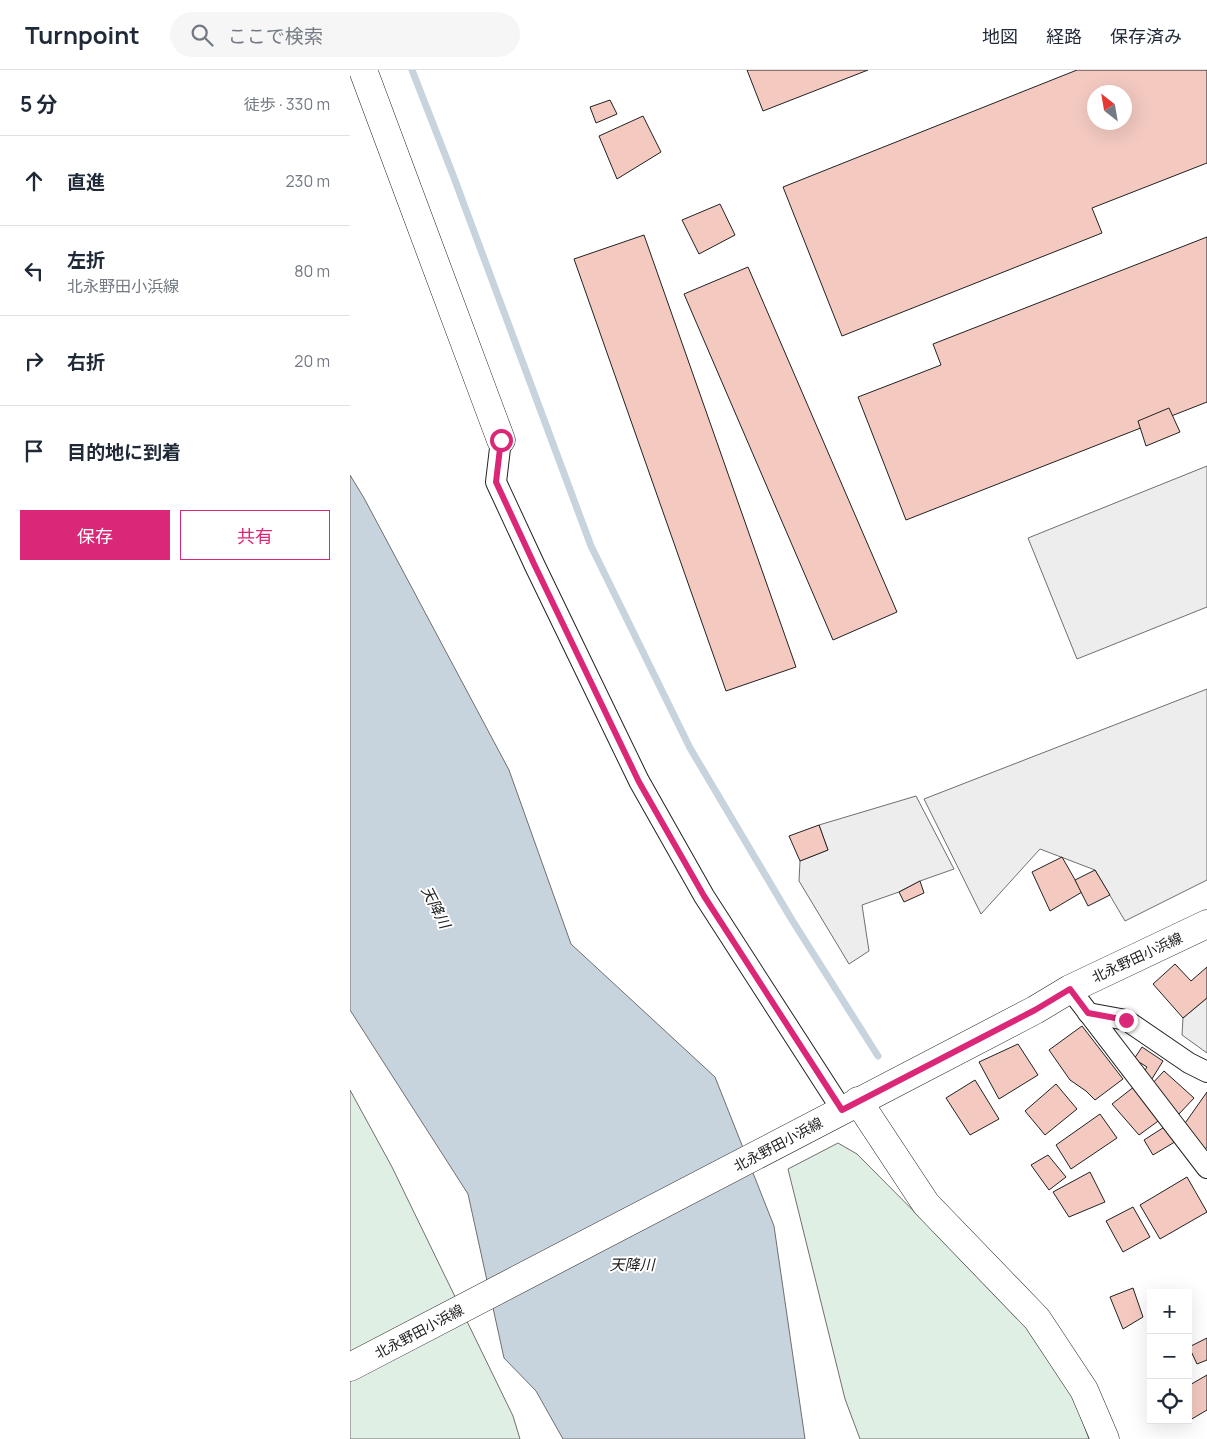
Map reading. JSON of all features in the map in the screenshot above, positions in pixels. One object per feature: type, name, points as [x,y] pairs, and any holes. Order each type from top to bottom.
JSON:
[{"type":"main road","points":[[363,70],[501,440]]},
{"type":"main road","name":"北永野田小浜線","points":[[350,1367],[1035,1010],[1070,989],[1207,924]]},
{"type":"main road","points":[[850,1106],[926,1204],[1037,1319],[1084,1390],[1105,1439]]},
{"type":"street","points":[[501,440],[496,482],[639,782],[704,896],[850,1106]]},
{"type":"street","points":[[1070,989],[1207,1168]]},
{"type":"street","points":[[1088,1013],[1126,1020],[1207,1072]]},
{"type":"green space","points":[[350,1090],[392,1167],[513,1416],[520,1439],[350,1439]]},
{"type":"green space","points":[[838,1143],[857,1154],[1018,1316],[1072,1393],[1089,1439],[860,1439],[845,1399],[788,1169]]},
{"type":"shaded area","points":[[1207,466],[1207,607],[1077,659],[1028,538]]},
{"type":"shaded area","points":[[1207,689],[1207,880],[1125,921],[1095,870],[1040,849],[981,914],[924,799]]},
{"type":"shaded area","points":[[916,796],[954,869],[862,905],[869,951],[849,964],[799,881],[800,861],[828,850],[819,825]]},
{"type":"shaded area","points":[[1207,998],[1207,1053],[1182,1035],[1183,1018]]},
{"type":"water","name":"天降川","points":[[350,475],[509,770],[571,944],[715,1077],[774,1226],[805,1439],[563,1439],[536,1391],[504,1358],[468,1194],[350,1010]]},
{"type":"building","points":[[747,70],[868,70],[763,111]]},
{"type":"building","points":[[1077,70],[1207,70],[1207,163],[1092,208],[1102,233],[842,336],[783,187]]},
{"type":"building","points":[[610,100],[617,114],[596,123],[590,107]]},
{"type":"building","points":[[643,116],[661,152],[617,179],[599,136]]},
{"type":"building","points":[[720,204],[735,235],[699,254],[682,220]]},
{"type":"building","points":[[644,235],[796,667],[726,691],[574,259]]},
{"type":"building","points":[[1207,237],[1207,402],[906,520],[858,397],[941,365],[933,344]]},
{"type":"building","points":[[748,267],[897,612],[833,640],[684,294]]},
{"type":"building","points":[[1169,408],[1180,432],[1146,446],[1138,421]]},
{"type":"building","points":[[819,825],[828,850],[800,861],[789,836]]},
{"type":"building","points":[[1062,857],[1082,892],[1050,911],[1032,872]]},
{"type":"building","points":[[1095,870],[1110,895],[1088,906],[1075,880]]},
{"type":"building","points":[[920,881],[924,893],[904,902],[899,892]]},
{"type":"building","points":[[1175,964],[1191,981],[1207,967],[1207,998],[1183,1018],[1153,984]]},
{"type":"building","points":[[1082,1026],[1123,1079],[1095,1100],[1070,1080],[1049,1050]]},
{"type":"building","points":[[1018,1044],[1038,1075],[999,1099],[979,1062]]},
{"type":"building","points":[[1142,1047],[1163,1061],[1150,1082],[1141,1076],[1147,1067],[1134,1059]]},
{"type":"building","points":[[1164,1071],[1194,1098],[1179,1114],[1150,1086]]},
{"type":"building","points":[[975,1080],[999,1119],[970,1135],[946,1098]]},
{"type":"building","points":[[1056,1084],[1077,1109],[1045,1135],[1025,1111]]},
{"type":"building","points":[[1135,1086],[1161,1119],[1139,1135],[1112,1104]]},
{"type":"building","points":[[1207,1092],[1207,1147],[1203,1153],[1183,1126]]},
{"type":"building","points":[[1100,1114],[1117,1138],[1071,1169],[1056,1145]]},
{"type":"building","points":[[1169,1124],[1178,1140],[1153,1155],[1144,1140]]},
{"type":"building","points":[[1048,1155],[1066,1177],[1049,1190],[1031,1165]]},
{"type":"building","points":[[1090,1172],[1105,1202],[1069,1217],[1053,1192]]},
{"type":"building","points":[[1187,1177],[1207,1212],[1160,1239],[1140,1205]]},
{"type":"building","points":[[1133,1207],[1150,1237],[1123,1252],[1106,1221]]},
{"type":"building","points":[[1133,1288],[1143,1317],[1123,1329],[1110,1297]]},
{"type":"building","points":[[1207,1338],[1207,1360],[1197,1364],[1192,1353],[1192,1346]]},
{"type":"building","points":[[1207,1375],[1207,1410],[1192,1419],[1192,1384]]},
{"type":"waterway","points":[[412,70],[591,546],[690,748],[792,920],[878,1056]]},
{"type":"route","points":[[501,440],[496,482],[639,782],[704,896],[842,1110],[1035,1010],[1070,989],[1088,1013],[1126,1020]]}]
